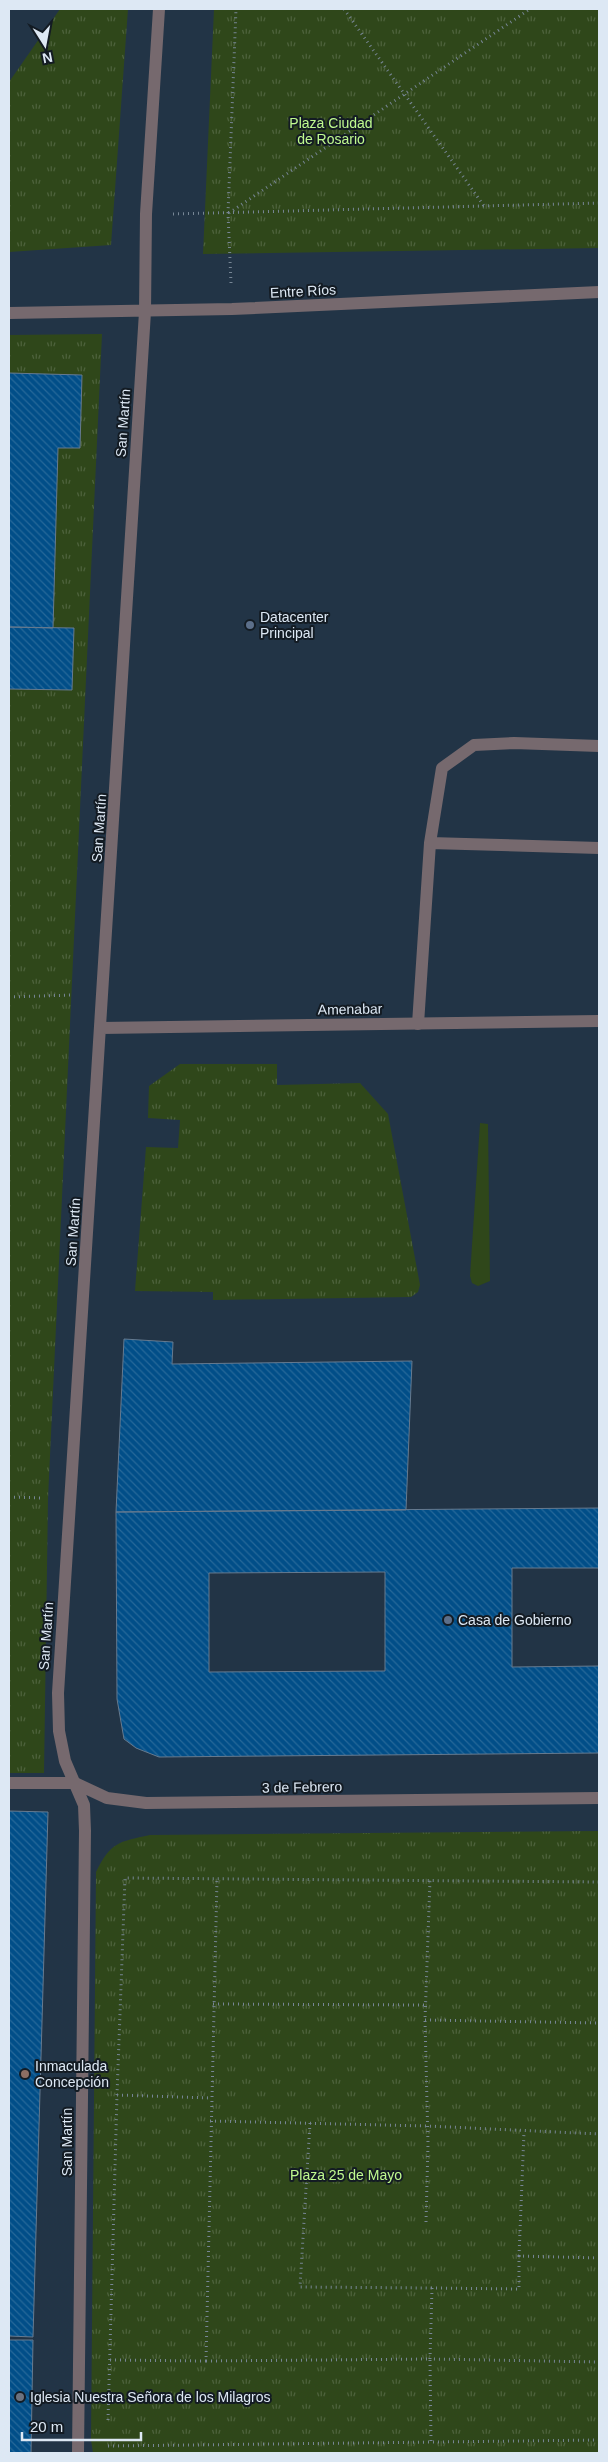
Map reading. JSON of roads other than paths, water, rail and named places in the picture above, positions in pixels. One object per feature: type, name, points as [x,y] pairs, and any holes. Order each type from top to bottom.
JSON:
[{"type":"street","name":"San Martín","points":[[78,2453],[85,1831],[84,1805],[66,1761],[59,1731],[58,1694],[145,312],[146,214],[160,9]]},
{"type":"street","name":"Entre Ríos","points":[[9,313],[232,309],[599,292]]},
{"type":"street","points":[[418,1024],[430,843],[442,768],[474,745],[514,743],[599,746]]},
{"type":"street","points":[[430,843],[599,848]]},
{"type":"street","name":"Amenabar","points":[[101,1028],[599,1021]]},
{"type":"street","name":"3 de Febrero","points":[[9,1783],[76,1783],[107,1798],[146,1803],[599,1798]]},
{"type":"place","name":"Datacenter Principal","points":[[250,625]]},
{"type":"place","name":"Casa de Gobierno","points":[[448,1620]]},
{"type":"place","name":"Inmaculada Concepción","points":[[25,2074]]},
{"type":"place","name":"Iglesia Nuestra Señora de los Milagros","points":[[20,2397]]},
{"type":"park label","name":"Plaza Ciudad de Rosario","points":[[331,132]]},
{"type":"park label","name":"Plaza 25 de Mayo","points":[[346,2175]]}]
